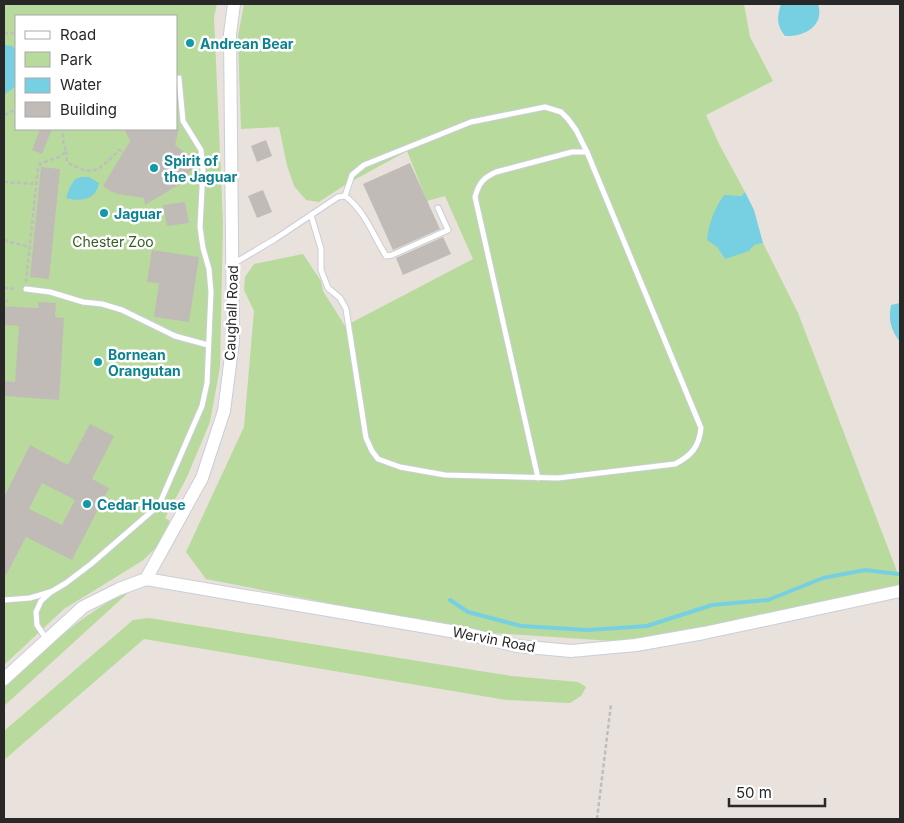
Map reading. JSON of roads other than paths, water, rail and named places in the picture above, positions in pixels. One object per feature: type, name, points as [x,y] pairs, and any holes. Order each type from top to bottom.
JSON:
[{"type":"street","name":"Caughall Road","points":[[146,579],[202,478],[224,411],[233,342],[230,34],[234,4]]},
{"type":"street","name":"Wervin Road","points":[[146,579],[468,634],[517,646],[571,651],[636,645],[704,633],[900,591]]},
{"type":"street","points":[[4,679],[83,607],[119,588],[146,579]]},
{"type":"lane","points":[[47,641],[37,626],[36,612],[41,601],[91,564],[159,505],[202,406],[207,383],[210,284],[209,269],[200,227],[202,160],[201,150],[183,121],[179,78]]},
{"type":"lane","points":[[311,215],[321,249],[321,270],[328,288],[340,298],[346,309],[366,438],[378,459],[400,466],[445,475],[558,478],[675,464],[694,451],[700,440],[701,428],[587,152],[576,130],[560,112],[545,107],[471,122],[364,165],[352,175],[345,196]]},
{"type":"lane","points":[[538,478],[475,197],[478,185],[484,177],[496,172],[572,152],[587,152]]},
{"type":"lane","points":[[233,265],[275,240],[338,197],[345,196],[352,202],[367,221],[386,256],[448,230],[438,208]]},
{"type":"lane","points":[[26,289],[50,292],[83,302],[122,310],[175,336],[208,346]]},
{"type":"lane","points":[[4,600],[30,598],[51,592]]},
{"type":"water","points":[[781,4],[818,4],[819,12],[816,24],[799,35],[785,36],[778,21]]},
{"type":"water","points":[[4,45],[12,46],[15,49],[15,87],[4,95]]},
{"type":"water","points":[[89,177],[99,183],[95,193],[87,198],[77,200],[66,198],[75,179]]},
{"type":"water","points":[[745,192],[754,210],[763,243],[754,245],[749,251],[725,259],[717,247],[707,240],[711,222],[717,206],[724,195],[741,196]]},
{"type":"water","points":[[900,303],[900,342],[892,329],[890,315],[891,305]]},
{"type":"waterway","points":[[450,600],[468,612],[521,626],[588,630],[647,626],[712,605],[768,600],[823,578],[865,570],[898,574]]},
{"type":"place","name":"Andrean Bear","points":[[190,43]]},
{"type":"place","name":"Spirit of the Jaguar","points":[[154,168]]},
{"type":"place","name":"Jaguar","points":[[104,213]]},
{"type":"place","name":"Bornean Orangutan","points":[[98,362]]},
{"type":"place","name":"Cedar House","points":[[87,504]]},
{"type":"park label","name":"Chester Zoo","points":[[113,241]]}]
